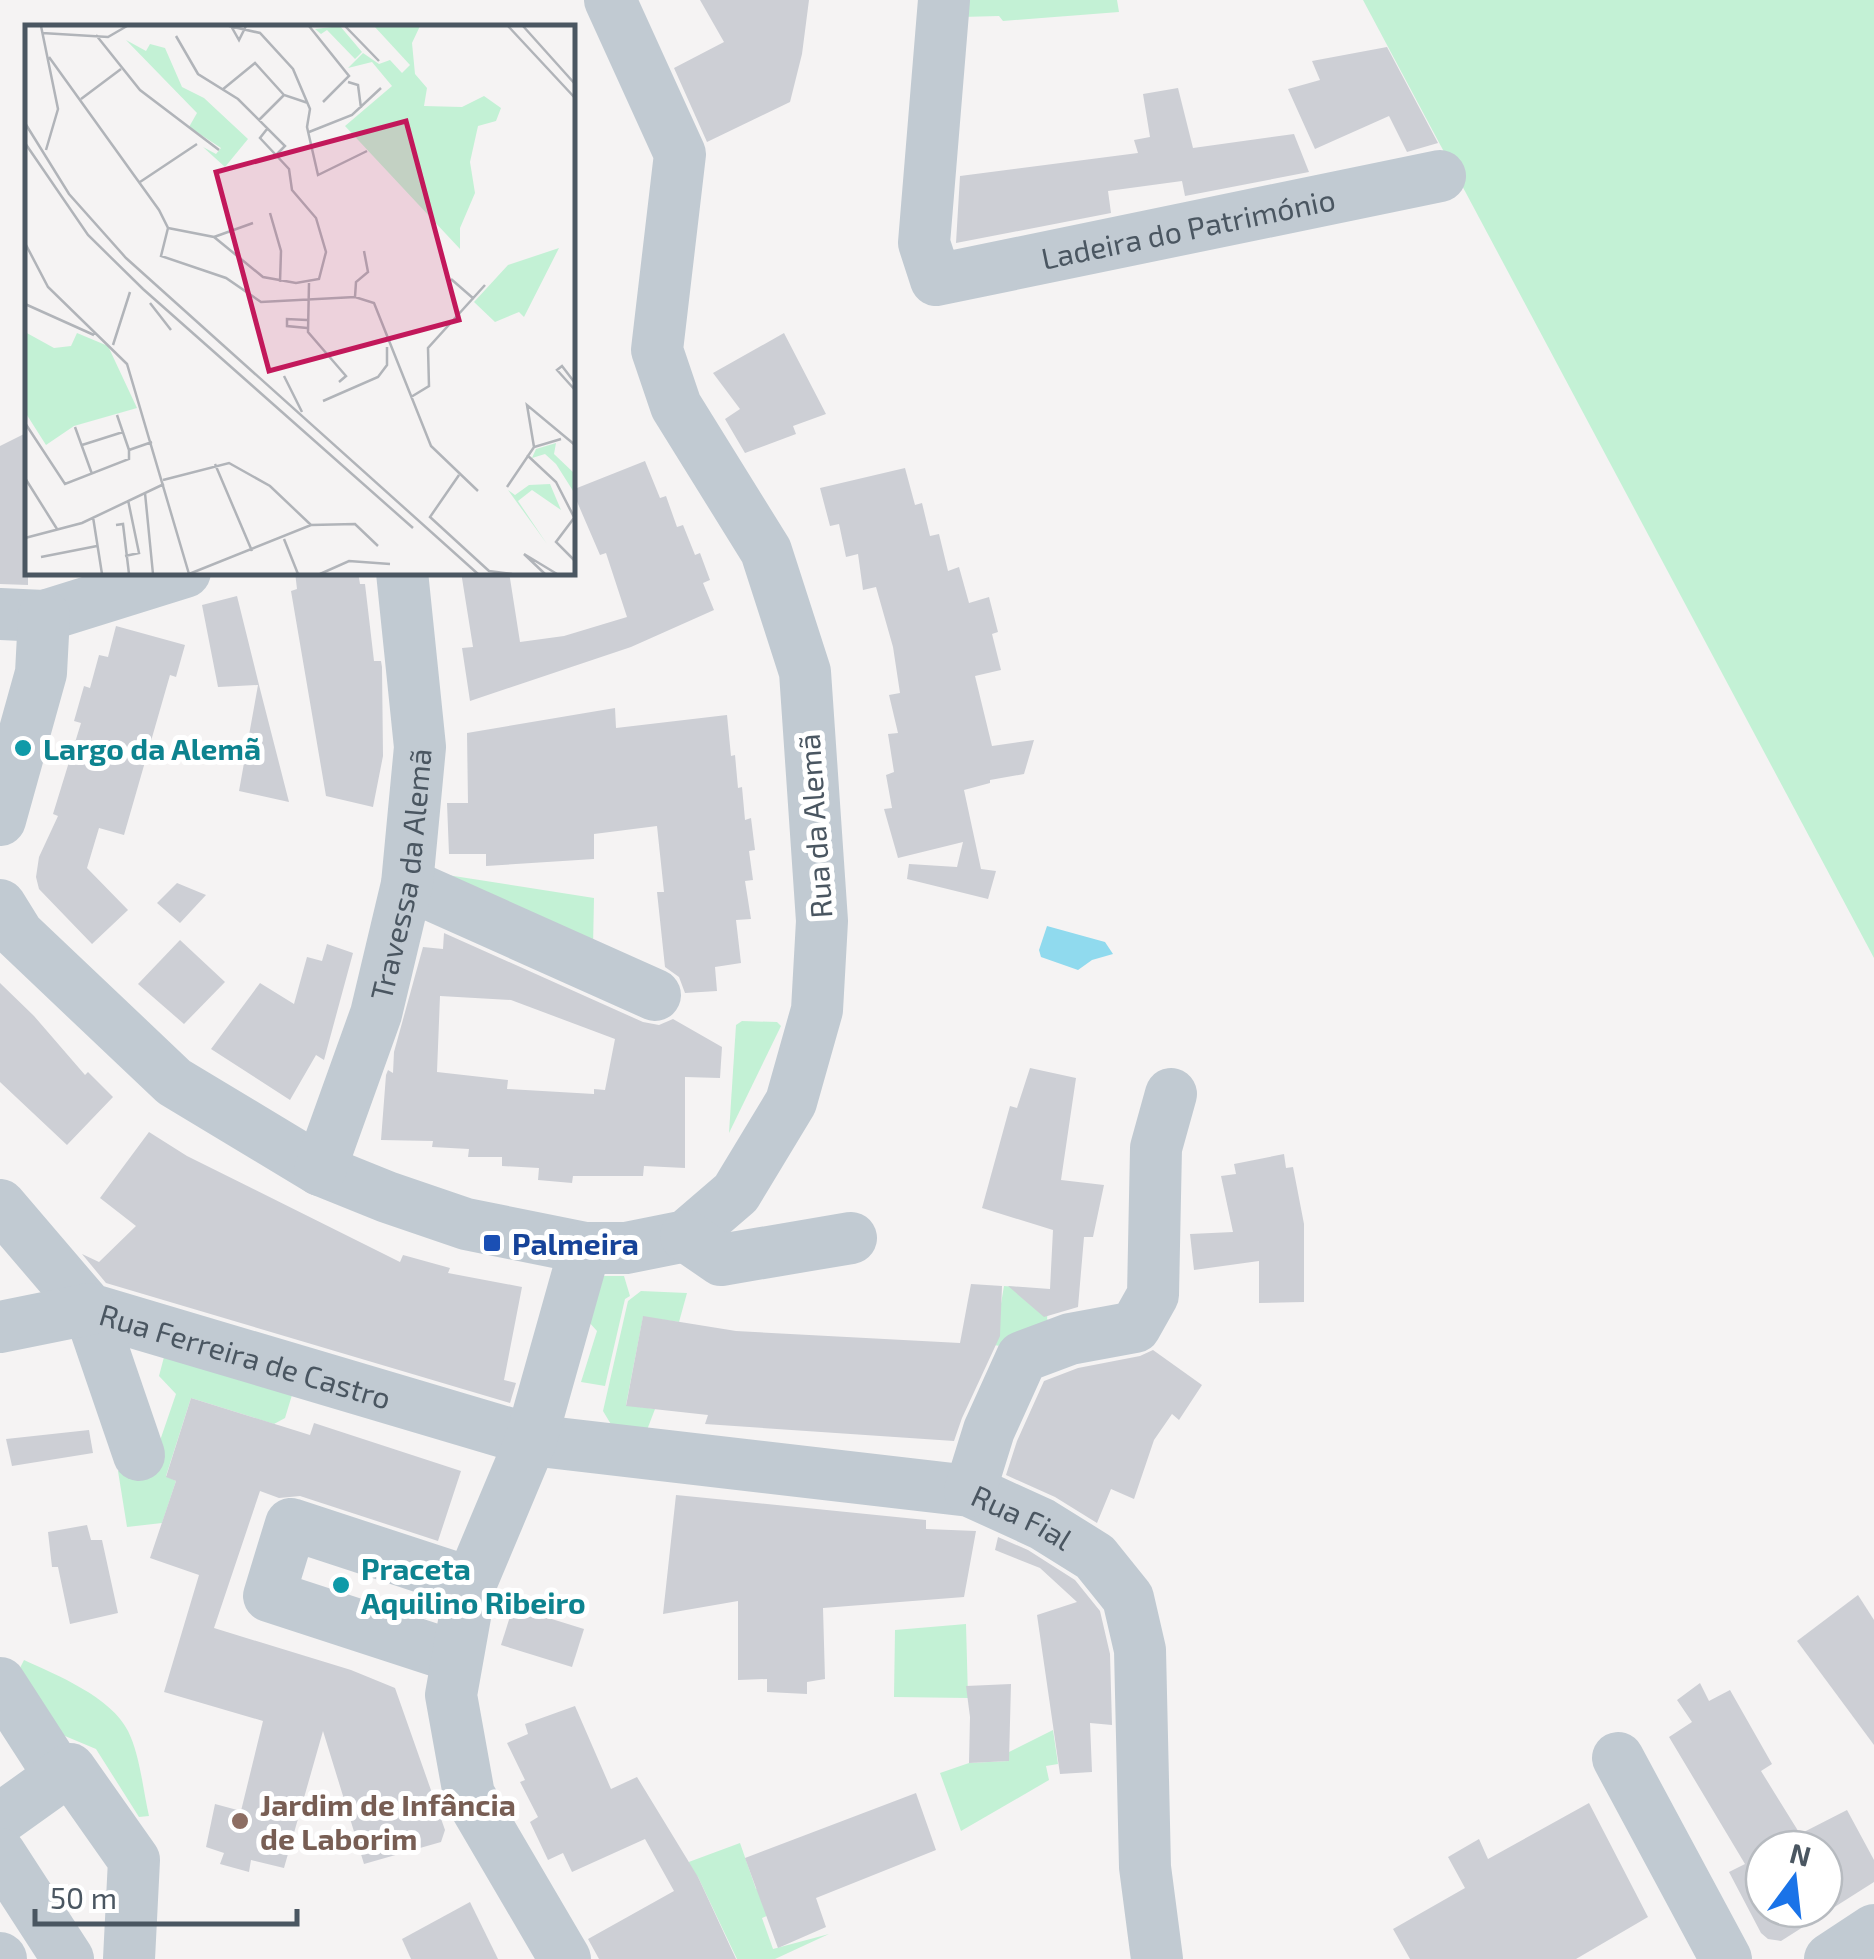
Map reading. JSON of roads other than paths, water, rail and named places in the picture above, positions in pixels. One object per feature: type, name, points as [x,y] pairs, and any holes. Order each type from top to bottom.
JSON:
[{"type":"street","name":"Rua da Alemã","points":[[0,906],[18,934],[174,1082],[320,1170],[466,1224],[585,1248],[626,1248],[686,1236],[736,1193],[791,1102],[817,1010],[822,921],[804,672],[766,551],[676,406],[657,350],[680,154],[610,0]]},
{"type":"street","name":"Ladeira do Património","points":[[944,0],[924,242],[936,280],[1440,176]]},
{"type":"street","points":[[0,820],[41,672],[22,615],[174,575]]},
{"type":"street","name":"Travessa da Alemã","points":[[320,1170],[376,1014],[407,884],[420,747],[402,575]]},
{"type":"street","points":[[407,884],[655,995]]},
{"type":"street","points":[[970,1491],[990,1430],[1022,1357],[1070,1339],[1135,1327],[1154,1294],[1156,1148],[1172,1094]]},
{"type":"street","name":"Rua Ferreira de Castro","points":[[0,1205],[89,1309],[532,1440]]},
{"type":"street","points":[[686,1236],[721,1260],[851,1238]]},
{"type":"street","points":[[566,1959],[469,1795],[451,1695],[471,1583],[532,1440],[585,1248]]},
{"type":"street","points":[[0,1327],[89,1309],[139,1454]]},
{"type":"street","name":"Rua Fial","points":[[532,1440],[970,1491],[1042,1524],[1094,1557],[1128,1598],[1140,1650],[1145,1866],[1156,1959]]},
{"type":"street","points":[[456,1656],[269,1596],[291,1524],[471,1583]]},
{"type":"street","points":[[0,1683],[60,1776]]},
{"type":"street","points":[[1618,1758],[1726,1959]]},
{"type":"street","points":[[0,1819],[70,1768],[134,1860],[128,1959]]},
{"type":"street","points":[[0,1854],[68,1959]]},
{"type":"street","points":[[1830,1959],[1874,1930]]},
{"type":"water","points":[[1047,926],[1105,942],[1113,954],[1092,960],[1078,970],[1041,957],[1039,950]]},
{"type":"place","name":"Largo da Alemã","points":[[23,748]]},
{"type":"place","name":"Palmeira","points":[[492,1243]]},
{"type":"place","name":"Praceta Aquilino Ribeiro","points":[[341,1585]]},
{"type":"place","name":"Jardim de Infância de Laborim","points":[[240,1821]]}]
